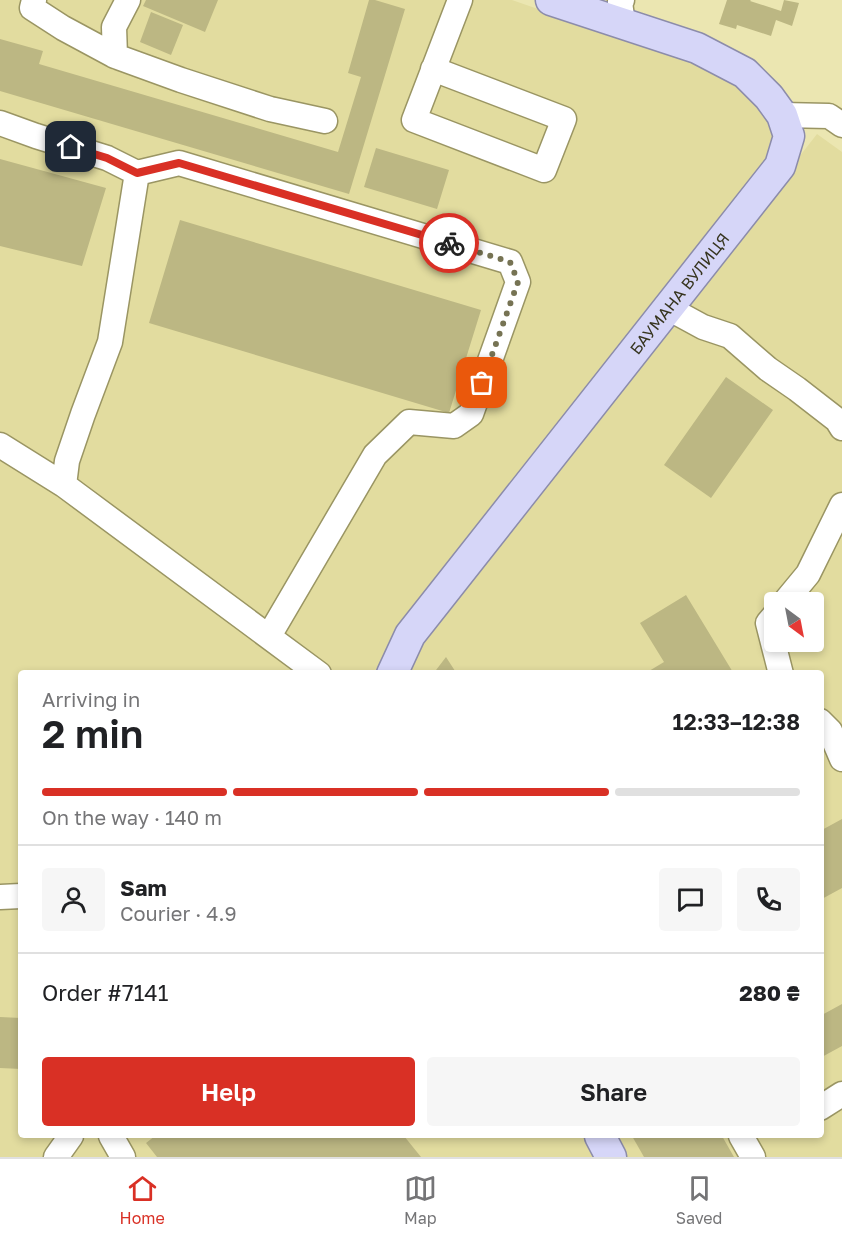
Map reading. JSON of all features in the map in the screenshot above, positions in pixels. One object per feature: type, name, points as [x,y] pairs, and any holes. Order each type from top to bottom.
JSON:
[{"type":"main road","name":"БАУМАНА ВУЛИЦЯ","points":[[394,670],[410,636],[780,166],[789,135],[782,115],[769,97],[745,73],[622,12],[551,0]]},
{"type":"main road","points":[[601,1138],[611,1157]]},
{"type":"street","points":[[34,0],[32,8],[115,56],[270,109],[325,122]]},
{"type":"street","points":[[115,56],[114,27],[128,0]]},
{"type":"street","points":[[433,69],[564,119],[544,170],[414,120],[433,69],[460,0]]},
{"type":"street","points":[[782,115],[838,114]]},
{"type":"street","points":[[0,123],[107,158],[137,173],[179,163],[510,262],[518,282],[471,414],[454,426],[409,422],[375,455],[269,636]]},
{"type":"street","points":[[64,485],[67,461],[110,342],[137,173]]},
{"type":"street","points":[[668,308],[703,327],[730,336],[768,369],[837,420],[842,428]]},
{"type":"street","points":[[0,445],[64,485],[314,670]]},
{"type":"street","points":[[793,592],[808,574],[842,505]]},
{"type":"street","points":[[776,652],[781,670]]},
{"type":"street","points":[[824,726],[830,731],[842,759]]},
{"type":"street","points":[[0,897],[18,896]]},
{"type":"street","points":[[824,1105],[842,1094]]},
{"type":"street","points":[[56,1157],[70,1138]]},
{"type":"street","points":[[742,1138],[753,1157]]},
{"type":"shaded area","points":[[0,0],[512,0],[693,60],[737,82],[760,104],[777,136],[769,161],[381,670],[18,670],[18,1138],[587,1138],[598,1157],[0,1157]]},
{"type":"shaded area","points":[[817,134],[842,152],[842,1157],[624,1157],[614,1138],[824,1138],[824,670],[407,670],[420,642]]},
{"type":"building","points":[[146,0],[218,0],[205,32],[143,6]]},
{"type":"building","points":[[369,0],[405,9],[349,194],[0,91],[0,39],[43,51],[39,64],[338,152],[361,77],[348,73]]},
{"type":"building","points":[[727,0],[751,0],[781,11],[784,0],[799,3],[792,26],[776,20],[771,36],[737,25],[736,29],[719,24]]},
{"type":"building","points":[[151,12],[183,25],[171,55],[140,42]]},
{"type":"building","points":[[376,148],[449,170],[437,209],[364,187]]},
{"type":"building","points":[[0,159],[106,188],[82,266],[0,246]]},
{"type":"building","points":[[180,220],[481,310],[449,413],[149,323]]},
{"type":"building","points":[[726,377],[773,410],[711,498],[664,465]]},
{"type":"building","points":[[686,595],[732,670],[651,670],[664,662],[640,623]]},
{"type":"building","points":[[446,657],[454,670],[436,670]]},
{"type":"building","points":[[842,819],[842,888],[824,898],[824,829]]},
{"type":"building","points":[[842,1004],[842,1046],[824,1056],[824,1014]]},
{"type":"building","points":[[0,1017],[18,1018],[18,1069],[0,1068]]},
{"type":"building","points":[[152,1138],[406,1138],[421,1157],[157,1157],[146,1143]]},
{"type":"building","points":[[633,1138],[723,1138],[734,1157],[644,1157]]},
{"type":"way so far","points":[[449,243],[510,262],[518,282],[482,383]]},
{"type":"route","points":[[71,147],[107,158],[137,173],[179,163],[449,243]]}]
